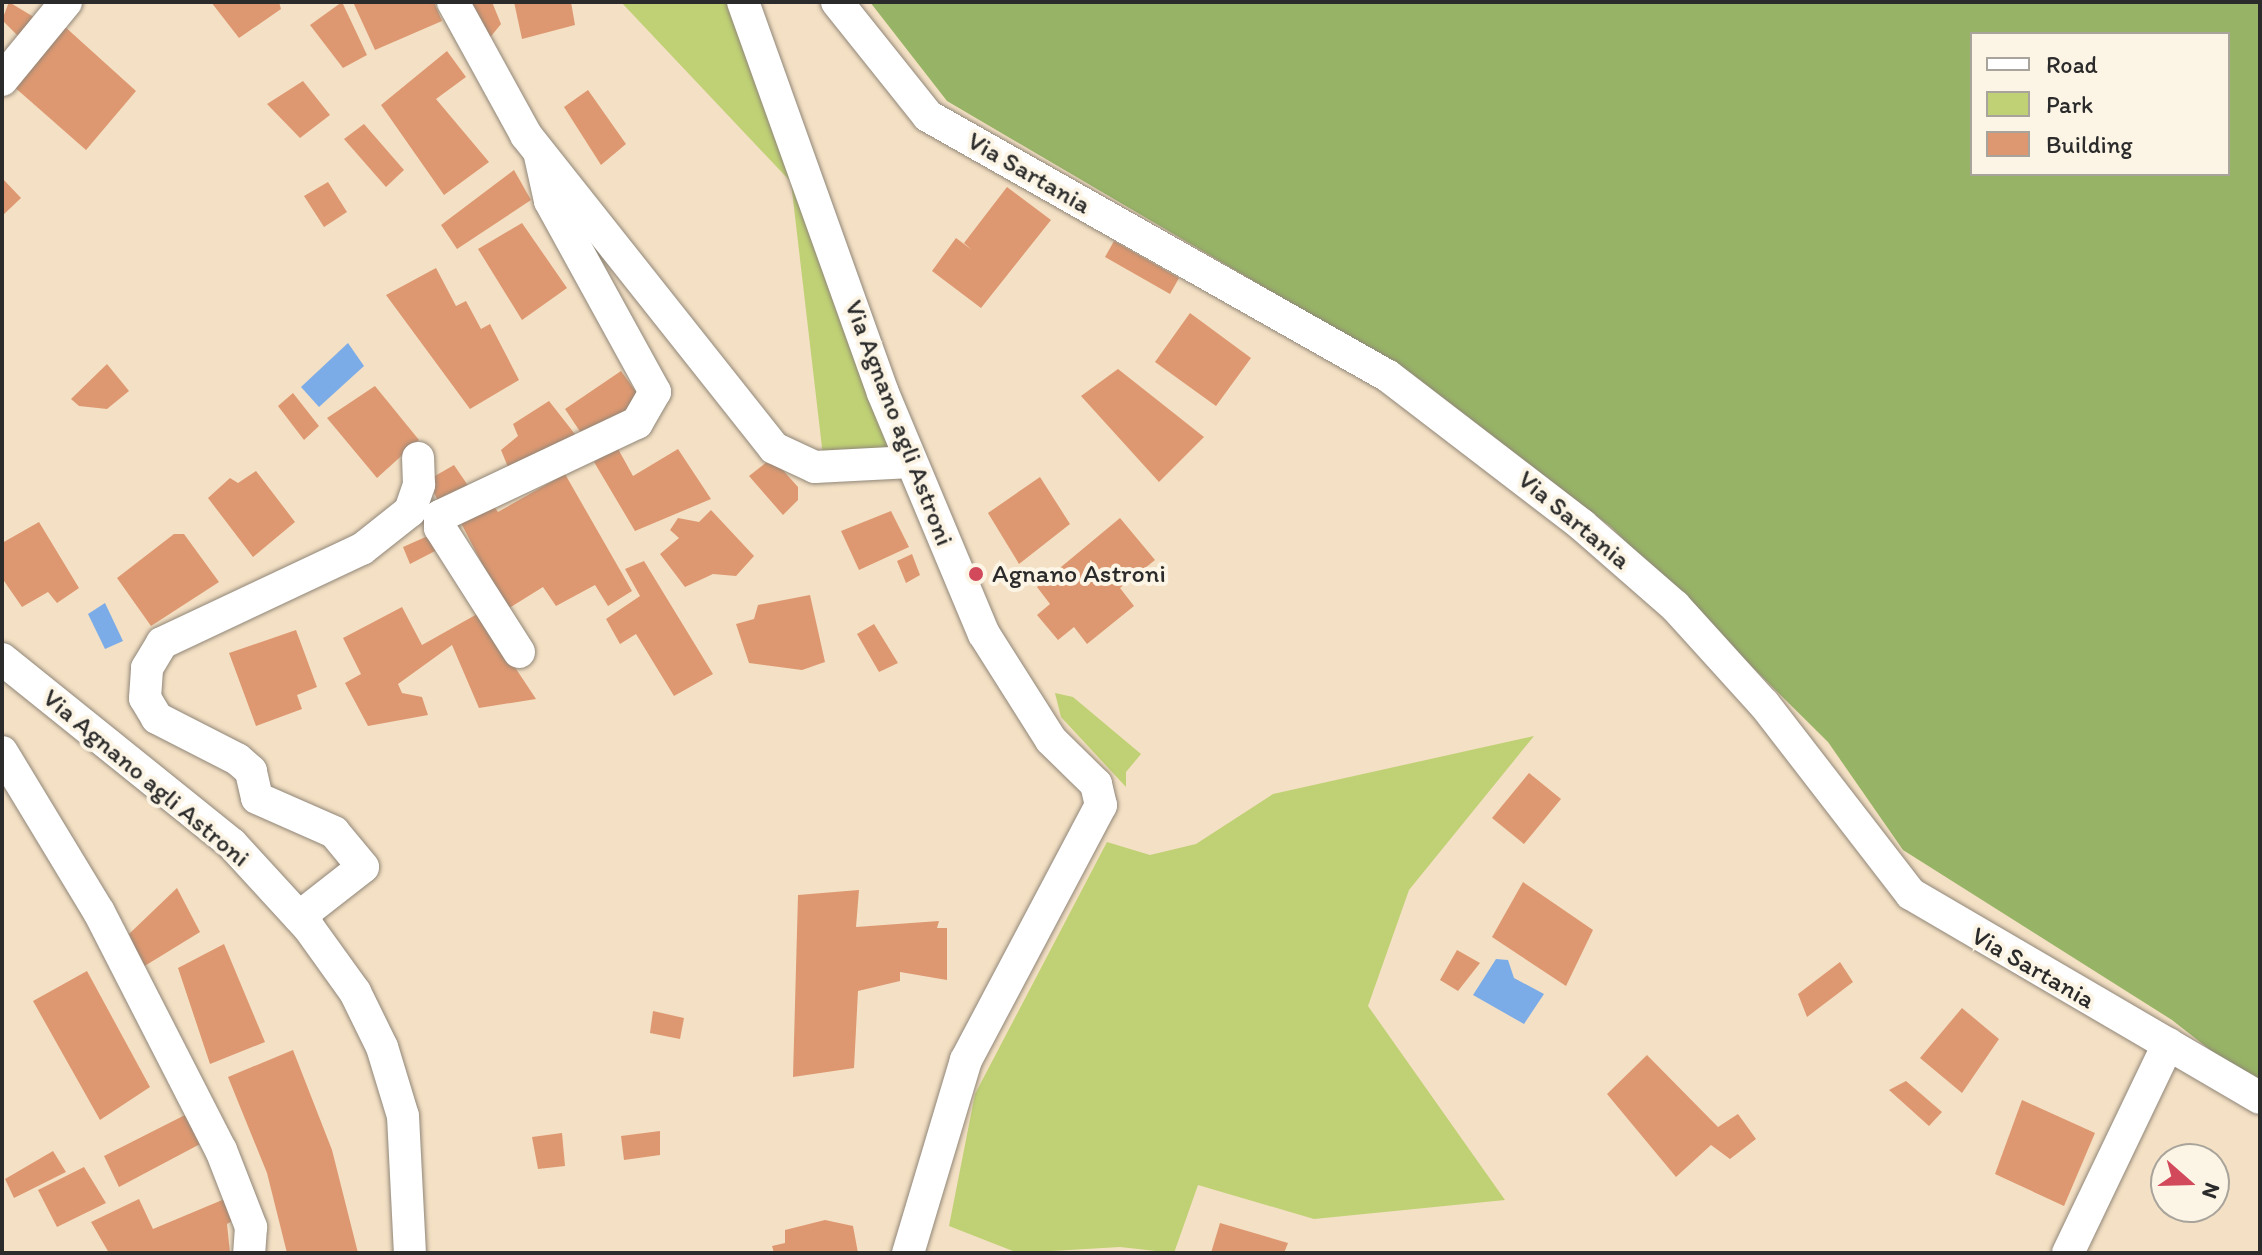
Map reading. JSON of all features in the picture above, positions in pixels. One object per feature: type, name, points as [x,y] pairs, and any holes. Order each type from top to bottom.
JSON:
[{"type":"street","points":[[2,80],[66,2]]},
{"type":"street","points":[[453,2],[470,42],[539,151],[774,448],[815,467],[911,462]]},
{"type":"street","name":"Via Agnano agli Astroni","points":[[743,2],[911,462],[984,634],[1051,740],[1096,784],[1101,805],[966,1060],[908,1253]]},
{"type":"street","name":"Via Sartania","points":[[837,2],[928,116],[1388,376],[1478,441],[1675,606],[1764,704],[1911,894],[2260,1098]]},
{"type":"street","points":[[519,652],[440,528],[440,516],[637,423],[655,392],[550,201],[539,151]]},
{"type":"street","points":[[299,917],[363,867],[334,832],[257,798],[251,771],[237,759],[157,718],[145,698],[147,668],[162,643],[362,549],[410,511],[419,485],[418,458]]},
{"type":"street","name":"Via Agnano agli Astroni","points":[[2,659],[232,844],[299,917],[355,992],[382,1047],[403,1116],[410,1253]]},
{"type":"street","points":[[2,752],[99,912],[221,1150],[251,1227],[249,1253]]},
{"type":"street","points":[[2068,1253],[2168,1044]]},
{"type":"green space","points":[[621,2],[732,2],[890,452],[823,456],[791,182]]},
{"type":"green space","points":[[870,2],[2260,2],[2260,1089],[2172,1020],[1903,850],[1828,742],[1611,527],[1412,374],[947,101]]},
{"type":"green space","points":[[1055,693],[1073,697],[1141,754],[1126,772],[1126,787],[1061,717]]},
{"type":"green space","points":[[1534,736],[1409,890],[1368,1006],[1505,1200],[1314,1219],[1198,1185],[1174,1253],[1120,1247],[1018,1253],[949,1226],[975,1094],[1107,842],[1150,855],[1196,844],[1273,794]]},
{"type":"water","points":[[348,343],[364,366],[319,407],[301,387]]},
{"type":"water","points":[[105,603],[123,641],[105,649],[88,614]]},
{"type":"water","points":[[1496,959],[1508,960],[1514,978],[1544,994],[1524,1024],[1473,995]]},
{"type":"building","points":[[9,2],[37,19],[21,39],[2,20]]},
{"type":"building","points":[[211,2],[279,2],[281,9],[239,38]]},
{"type":"building","points":[[342,2],[367,55],[343,68],[310,25]]},
{"type":"building","points":[[353,2],[434,2],[442,21],[375,50]]},
{"type":"building","points":[[464,2],[492,2],[501,24],[484,45]]},
{"type":"building","points":[[514,2],[571,2],[575,25],[522,39]]},
{"type":"building","points":[[63,25],[136,91],[86,150],[12,85]]},
{"type":"building","points":[[447,51],[466,77],[436,99],[489,162],[444,195],[381,105]]},
{"type":"building","points":[[303,81],[330,115],[300,138],[267,104]]},
{"type":"building","points":[[588,90],[626,144],[601,165],[564,107]]},
{"type":"building","points":[[364,124],[404,170],[386,187],[344,139]]},
{"type":"building","points":[[514,170],[531,200],[457,249],[441,225]]},
{"type":"building","points":[[2,178],[21,198],[2,216]]},
{"type":"building","points":[[328,182],[347,212],[324,227],[304,196]]},
{"type":"building","points":[[1007,187],[1051,220],[981,308],[932,271],[956,238],[972,250],[964,243]]},
{"type":"building","points":[[522,223],[567,288],[522,320],[478,249]]},
{"type":"building","points":[[1114,241],[1179,278],[1170,294],[1105,257]]},
{"type":"building","points":[[436,268],[456,306],[466,301],[481,329],[490,324],[519,380],[470,409],[386,295]]},
{"type":"building","points":[[1190,313],[1251,358],[1216,406],[1155,362]]},
{"type":"building","points":[[107,364],[129,391],[107,409],[79,406],[71,399]]},
{"type":"building","points":[[1118,369],[1204,437],[1159,482],[1081,396]]},
{"type":"building","points":[[621,371],[639,396],[634,408],[585,439],[565,409]]},
{"type":"building","points":[[375,386],[419,440],[377,478],[327,418]]},
{"type":"building","points":[[293,393],[319,426],[304,440],[278,406]]},
{"type":"building","points":[[549,401],[578,438],[510,472],[501,450],[518,436],[513,424]]},
{"type":"building","points":[[617,447],[633,476],[678,449],[711,499],[635,531],[594,462]]},
{"type":"building","points":[[772,458],[798,487],[798,500],[783,515],[749,476]]},
{"type":"building","points":[[454,465],[469,487],[439,503],[428,480]]},
{"type":"building","points":[[256,471],[295,522],[253,557],[208,498],[230,478],[238,483]]},
{"type":"building","points":[[565,474],[632,591],[608,606],[595,585],[556,606],[543,587],[506,610],[460,521],[493,505],[498,512]]},
{"type":"building","points":[[1040,477],[1070,524],[1019,564],[988,513]]},
{"type":"building","points":[[711,510],[754,556],[736,576],[713,574],[685,587],[660,554],[679,538],[670,530],[678,518],[699,522]]},
{"type":"building","points":[[891,511],[909,547],[859,570],[841,531]]},
{"type":"building","points":[[1120,518],[1155,560],[1120,588],[1134,606],[1087,644],[1074,627],[1058,640],[1037,615],[1050,604],[1037,587]]},
{"type":"building","points":[[39,522],[79,588],[57,603],[48,592],[22,607],[2,578],[2,543]]},
{"type":"building","points":[[174,534],[184,534],[219,582],[151,626],[117,578]]},
{"type":"building","points":[[430,535],[437,550],[410,564],[403,547]]},
{"type":"building","points":[[912,554],[920,575],[906,583],[897,561]]},
{"type":"building","points":[[644,561],[713,674],[674,696],[636,634],[620,644],[606,619],[640,596],[625,569]]},
{"type":"building","points":[[810,595],[825,662],[802,670],[749,663],[736,624],[754,619],[758,605]]},
{"type":"building","points":[[402,607],[422,645],[479,613],[536,699],[479,708],[452,645],[398,684],[402,693],[422,697],[428,715],[368,726],[345,683],[361,674],[343,638]]},
{"type":"building","points":[[874,624],[898,663],[879,672],[857,634]]},
{"type":"building","points":[[296,630],[317,687],[297,695],[302,709],[256,726],[229,653]]},
{"type":"building","points":[[1529,773],[1561,799],[1524,844],[1492,818]]},
{"type":"building","points":[[1523,882],[1593,930],[1566,986],[1492,937]]},
{"type":"building","points":[[177,888],[200,932],[143,967],[129,934]]},
{"type":"building","points":[[859,890],[856,927],[939,921],[937,928],[947,928],[947,980],[900,972],[900,981],[858,991],[854,1068],[793,1077],[798,895]]},
{"type":"building","points":[[224,944],[265,1042],[210,1064],[178,968]]},
{"type":"building","points":[[1457,950],[1480,963],[1458,991],[1440,980]]},
{"type":"building","points":[[1840,962],[1853,982],[1807,1017],[1798,994]]},
{"type":"building","points":[[87,971],[150,1087],[100,1120],[33,1001]]},
{"type":"building","points":[[1962,1008],[1999,1039],[1962,1093],[1920,1058]]},
{"type":"building","points":[[653,1011],[684,1018],[680,1039],[650,1033]]},
{"type":"building","points":[[293,1050],[332,1150],[358,1253],[287,1253],[267,1173],[228,1077]]},
{"type":"building","points":[[1647,1055],[1718,1127],[1738,1114],[1756,1139],[1730,1159],[1711,1145],[1676,1177],[1607,1094]]},
{"type":"building","points":[[1906,1081],[1942,1112],[1929,1126],[1889,1090]]},
{"type":"building","points":[[2022,1100],[2095,1133],[2064,1206],[1995,1174]]},
{"type":"building","points":[[189,1113],[202,1143],[119,1187],[104,1156]]},
{"type":"building","points":[[660,1131],[660,1155],[624,1160],[621,1136]]},
{"type":"building","points":[[562,1133],[565,1166],[538,1169],[532,1137]]},
{"type":"building","points":[[53,1151],[66,1172],[14,1198],[5,1179]]},
{"type":"building","points":[[84,1167],[106,1203],[57,1227],[38,1190]]},
{"type":"building","points":[[227,1198],[237,1218],[227,1224],[230,1253],[109,1253],[91,1222],[139,1199],[153,1229]]},
{"type":"building","points":[[825,1220],[853,1226],[858,1253],[774,1253],[772,1246],[785,1243],[785,1230]]},
{"type":"building","points":[[1220,1223],[1288,1243],[1284,1253],[1211,1253]]},
{"type":"place","name":"Agnano Astroni","points":[[976,574]]}]
